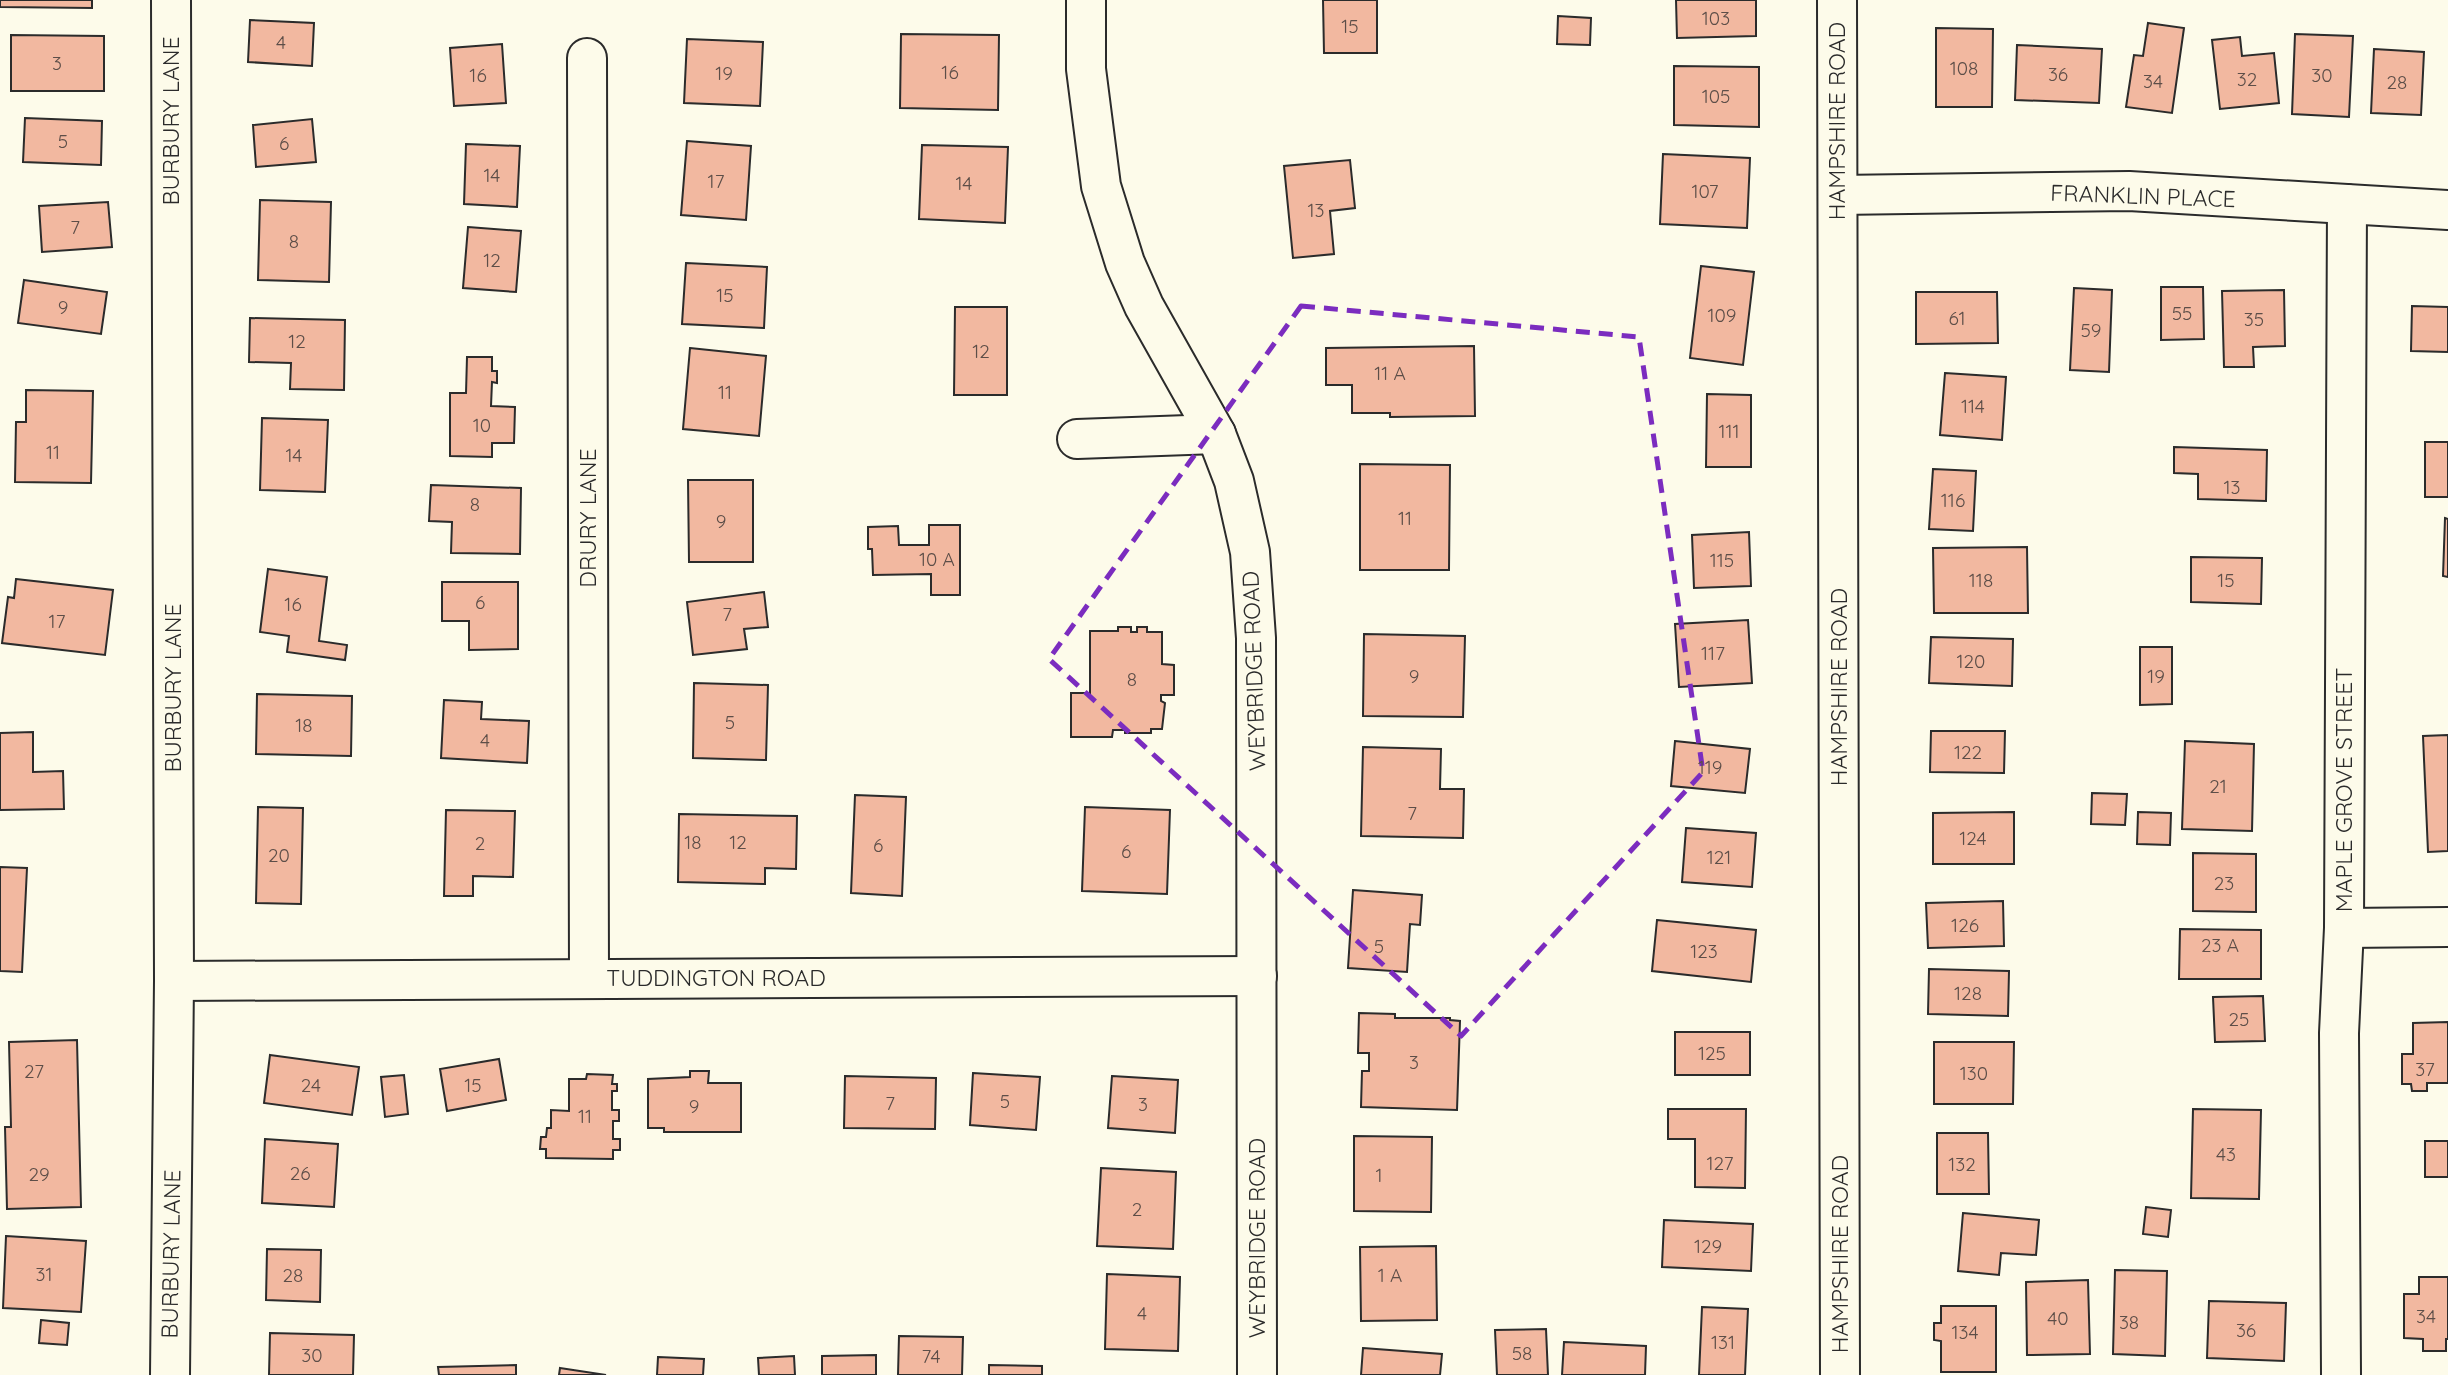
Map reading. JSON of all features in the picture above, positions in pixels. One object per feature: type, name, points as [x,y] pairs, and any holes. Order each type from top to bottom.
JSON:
[{"type":"street","name":"BURBURY LANE","points":[[170,1375],[174,981],[171,0]]},
{"type":"street","name":"WEYBRIDGE ROAD","points":[[1086,0],[1086,69],[1101,186],[1125,263],[1144,306],[1216,434],[1234,481],[1250,552],[1256,638],[1256,1375]]},
{"type":"street","name":"HAMPSHIRE ROAD","points":[[1837,0],[1840,1375]]},
{"type":"street","name":"DRURY LANE","points":[[587,58],[589,979]]},
{"type":"street","name":"FRANKLIN PLACE","points":[[1838,195],[2129,191],[2448,210]]},
{"type":"street","name":"MAPLE GROVE STREET","points":[[2341,1375],[2339,1033],[2344,928],[2347,204]]},
{"type":"street","points":[[1077,439],[1216,434]]},
{"type":"street","points":[[2344,928],[2448,927]]},
{"type":"street","name":"TUDDINGTON ROAD","points":[[174,981],[1257,976]]},
{"type":"highlighted area","points":[[1301,306],[1639,337],[1703,772],[1461,1036],[1049,659]]},
{"type":"building","points":[[0,0],[92,0],[92,8],[0,7]]},
{"type":"building","points":[[1323,0],[1377,0],[1377,53],[1324,53]]},
{"type":"building","points":[[1676,0],[1756,0],[1756,36],[1677,38]]},
{"type":"building","points":[[1558,16],[1591,18],[1590,45],[1557,44]]},
{"type":"building","points":[[250,20],[314,23],[312,66],[248,62]]},
{"type":"building","points":[[2148,23],[2184,28],[2172,113],[2126,107],[2134,55],[2143,56]]},
{"type":"building","points":[[1936,28],[1993,29],[1992,107],[1936,107]]},
{"type":"building","points":[[901,34],[999,35],[998,110],[900,108]]},
{"type":"building","points":[[2295,34],[2353,36],[2349,117],[2292,114]]},
{"type":"building","points":[[11,35],[104,36],[104,91],[11,91]]},
{"type":"building","points":[[2240,37],[2242,56],[2274,53],[2279,103],[2220,109],[2212,40]]},
{"type":"building","points":[[687,39],[763,42],[760,106],[684,103]]},
{"type":"building","points":[[502,44],[506,103],[454,106],[450,48]]},
{"type":"building","points":[[2017,45],[2102,49],[2099,103],[2015,100]]},
{"type":"building","points":[[2374,49],[2424,52],[2421,115],[2371,113]]},
{"type":"building","points":[[1674,66],[1759,67],[1759,127],[1674,125]]},
{"type":"building","points":[[25,118],[102,121],[101,165],[23,162]]},
{"type":"building","points":[[312,119],[316,162],[256,167],[253,125]]},
{"type":"building","points":[[687,141],[751,146],[746,220],[681,215]]},
{"type":"building","points":[[466,144],[520,146],[517,207],[464,204]]},
{"type":"building","points":[[922,145],[1008,147],[1005,223],[919,219]]},
{"type":"building","points":[[1663,154],[1750,158],[1747,228],[1660,224]]},
{"type":"building","points":[[1350,160],[1355,208],[1330,211],[1334,254],[1293,258],[1284,166]]},
{"type":"building","points":[[260,200],[331,202],[329,282],[258,280]]},
{"type":"building","points":[[108,202],[112,247],[42,252],[39,206]]},
{"type":"building","points":[[468,227],[521,231],[516,292],[463,288]]},
{"type":"building","points":[[686,263],[767,267],[764,328],[682,324]]},
{"type":"building","points":[[1701,266],[1754,272],[1743,365],[1690,358]]},
{"type":"building","points":[[24,280],[107,292],[101,334],[18,323]]},
{"type":"building","points":[[2161,287],[2203,287],[2204,339],[2161,340]]},
{"type":"building","points":[[2074,288],[2112,290],[2109,372],[2070,370]]},
{"type":"building","points":[[2284,290],[2285,346],[2253,347],[2254,367],[2224,367],[2222,291]]},
{"type":"building","points":[[1916,292],[1997,292],[1998,343],[1916,344]]},
{"type":"building","points":[[2412,306],[2448,307],[2448,352],[2411,351]]},
{"type":"building","points":[[955,307],[1007,307],[1007,395],[954,395]]},
{"type":"building","points":[[250,318],[345,320],[344,390],[290,389],[291,363],[249,362]]},
{"type":"building","points":[[1474,346],[1475,416],[1390,417],[1390,413],[1352,413],[1352,385],[1326,385],[1326,348]]},
{"type":"building","points":[[690,348],[766,356],[759,436],[683,429]]},
{"type":"building","points":[[467,357],[492,357],[492,371],[497,371],[497,383],[492,382],[491,406],[515,407],[514,443],[492,443],[492,457],[450,456],[450,393],[466,393]]},
{"type":"building","points":[[1945,373],[2006,377],[2002,440],[1940,435]]},
{"type":"building","points":[[26,390],[93,391],[91,483],[15,482],[16,422],[26,422]]},
{"type":"building","points":[[1707,394],[1751,395],[1751,467],[1706,467]]},
{"type":"building","points":[[262,418],[328,420],[325,492],[260,490]]},
{"type":"building","points":[[2425,442],[2448,442],[2448,497],[2425,497]]},
{"type":"building","points":[[2174,447],[2267,450],[2266,501],[2198,499],[2198,474],[2174,473]]},
{"type":"building","points":[[1360,464],[1450,465],[1449,570],[1360,570]]},
{"type":"building","points":[[1933,469],[1976,471],[1973,531],[1929,529]]},
{"type":"building","points":[[688,480],[753,480],[753,562],[689,562]]},
{"type":"building","points":[[431,485],[521,488],[520,554],[451,553],[452,522],[429,521]]},
{"type":"building","points":[[2445,518],[2448,519],[2448,577],[2443,576]]},
{"type":"building","points":[[929,525],[960,525],[960,595],[931,595],[931,574],[873,575],[872,549],[868,549],[868,527],[898,526],[899,545],[929,545]]},
{"type":"building","points":[[1749,532],[1751,586],[1694,588],[1692,535]]},
{"type":"building","points":[[2027,547],[2028,613],[1934,613],[1933,548]]},
{"type":"building","points":[[2191,557],[2262,558],[2261,604],[2191,602]]},
{"type":"building","points":[[268,569],[327,577],[319,641],[347,645],[345,660],[287,652],[289,636],[260,632]]},
{"type":"building","points":[[16,579],[113,590],[105,655],[2,643],[8,597],[14,598]]},
{"type":"building","points":[[442,582],[518,582],[518,649],[469,650],[469,621],[442,621]]},
{"type":"building","points":[[764,592],[768,627],[744,629],[747,649],[693,655],[687,602]]},
{"type":"building","points":[[1748,620],[1752,683],[1679,687],[1675,624]]},
{"type":"building","points":[[1118,627],[1131,627],[1131,632],[1137,632],[1137,627],[1147,627],[1147,632],[1162,632],[1162,664],[1174,665],[1174,695],[1161,695],[1161,701],[1165,703],[1162,729],[1151,729],[1151,733],[1113,730],[1112,737],[1071,737],[1071,693],[1090,693],[1090,631],[1118,631]]},
{"type":"building","points":[[1364,634],[1465,636],[1463,717],[1363,716]]},
{"type":"building","points":[[1931,637],[2013,639],[2012,686],[1929,683]]},
{"type":"building","points":[[2140,647],[2172,647],[2172,704],[2140,705]]},
{"type":"building","points":[[694,683],[768,685],[766,760],[693,758]]},
{"type":"building","points":[[257,694],[352,696],[351,756],[256,754]]},
{"type":"building","points":[[444,700],[482,702],[481,719],[529,721],[527,763],[441,758]]},
{"type":"building","points":[[1931,731],[2005,731],[2004,773],[1930,772]]},
{"type":"building","points":[[33,732],[33,772],[63,771],[64,809],[0,810],[0,733]]},
{"type":"building","points":[[2448,735],[2448,851],[2428,852],[2423,736]]},
{"type":"building","points":[[1675,741],[1750,749],[1745,793],[1671,786]]},
{"type":"building","points":[[2185,741],[2254,744],[2252,831],[2182,829]]},
{"type":"building","points":[[1363,747],[1441,749],[1440,789],[1464,789],[1463,838],[1361,836]]},
{"type":"building","points":[[2092,793],[2127,794],[2125,825],[2091,824]]},
{"type":"building","points":[[855,795],[906,797],[902,896],[851,893]]},
{"type":"building","points":[[258,807],[303,808],[301,904],[256,903]]},
{"type":"building","points":[[1085,807],[1170,810],[1167,894],[1082,891]]},
{"type":"building","points":[[446,810],[515,811],[513,877],[473,876],[473,896],[444,896]]},
{"type":"building","points":[[2014,812],[2014,864],[1933,864],[1933,813]]},
{"type":"building","points":[[2138,812],[2171,813],[2170,845],[2137,844]]},
{"type":"building","points":[[679,814],[797,816],[796,869],[765,868],[765,884],[678,882]]},
{"type":"building","points":[[1686,828],[1756,833],[1752,887],[1682,882]]},
{"type":"building","points":[[2193,853],[2256,854],[2256,912],[2193,911]]},
{"type":"building","points":[[0,867],[27,868],[22,972],[0,971]]},
{"type":"building","points":[[1353,890],[1422,895],[1420,925],[1410,924],[1407,972],[1348,968]]},
{"type":"building","points":[[2003,901],[2004,946],[1928,948],[1926,903]]},
{"type":"building","points":[[1657,920],[1756,930],[1751,982],[1652,971]]},
{"type":"building","points":[[2180,929],[2261,930],[2261,979],[2179,979]]},
{"type":"building","points":[[1929,969],[2009,971],[2008,1016],[1928,1014]]},
{"type":"building","points":[[2263,996],[2265,1041],[2215,1042],[2213,997]]},
{"type":"building","points":[[1359,1013],[1395,1014],[1395,1018],[1450,1018],[1460,1021],[1457,1110],[1361,1107],[1362,1071],[1369,1071],[1369,1053],[1358,1053]]},
{"type":"building","points":[[2448,1022],[2448,1083],[2427,1083],[2427,1091],[2412,1091],[2411,1084],[2402,1084],[2402,1054],[2413,1054],[2413,1023]]},
{"type":"building","points":[[1675,1032],[1750,1032],[1750,1075],[1675,1075]]},
{"type":"building","points":[[77,1040],[81,1207],[7,1209],[5,1127],[11,1127],[9,1042]]},
{"type":"building","points":[[1934,1042],[2014,1042],[2013,1104],[1934,1104]]},
{"type":"building","points":[[270,1055],[359,1067],[352,1115],[264,1103]]},
{"type":"building","points":[[499,1059],[506,1100],[447,1111],[440,1069]]},
{"type":"building","points":[[690,1071],[709,1071],[708,1083],[741,1083],[741,1132],[664,1132],[664,1128],[648,1128],[648,1079],[690,1077]]},
{"type":"building","points":[[973,1073],[1040,1077],[1036,1130],[970,1125]]},
{"type":"building","points":[[587,1074],[613,1075],[612,1084],[617,1084],[617,1091],[612,1091],[612,1110],[619,1110],[619,1121],[613,1121],[613,1139],[620,1139],[620,1150],[613,1150],[613,1159],[546,1158],[546,1149],[540,1149],[541,1137],[546,1137],[547,1128],[551,1128],[551,1110],[569,1111],[569,1079],[586,1079]]},
{"type":"building","points":[[404,1075],[408,1114],[385,1117],[381,1077]]},
{"type":"building","points":[[845,1076],[936,1078],[935,1129],[844,1128]]},
{"type":"building","points":[[1112,1076],[1178,1080],[1175,1133],[1108,1128]]},
{"type":"building","points":[[1668,1109],[1746,1109],[1745,1188],[1695,1187],[1695,1139],[1668,1139]]},
{"type":"building","points":[[2193,1109],[2261,1110],[2259,1199],[2191,1198]]},
{"type":"building","points":[[1937,1133],[1988,1133],[1989,1194],[1937,1194]]},
{"type":"building","points":[[1354,1136],[1432,1137],[1431,1212],[1354,1211]]},
{"type":"building","points":[[265,1139],[338,1144],[334,1207],[262,1203]]},
{"type":"building","points":[[2425,1141],[2448,1141],[2448,1177],[2425,1177]]},
{"type":"building","points":[[1101,1168],[1176,1172],[1173,1249],[1097,1246]]},
{"type":"building","points":[[2146,1207],[2171,1210],[2168,1237],[2143,1234]]},
{"type":"building","points":[[1963,1213],[2039,1220],[2036,1255],[2001,1253],[1999,1275],[1958,1271]]},
{"type":"building","points":[[1664,1220],[1753,1224],[1751,1271],[1662,1267]]},
{"type":"building","points":[[6,1236],[86,1241],[81,1312],[3,1308]]},
{"type":"building","points":[[1436,1246],[1437,1320],[1361,1321],[1360,1247]]},
{"type":"building","points":[[267,1249],[321,1250],[320,1302],[266,1300]]},
{"type":"building","points":[[2115,1270],[2167,1271],[2165,1356],[2113,1354]]},
{"type":"building","points":[[1107,1274],[1180,1277],[1178,1351],[1105,1349]]},
{"type":"building","points":[[2419,1277],[2448,1277],[2446,1351],[2423,1351],[2423,1339],[2404,1338],[2404,1294],[2419,1294]]},
{"type":"building","points":[[2088,1280],[2090,1354],[2027,1355],[2026,1282]]},
{"type":"building","points":[[2209,1301],[2286,1303],[2284,1361],[2207,1358]]},
{"type":"building","points":[[1941,1306],[1996,1306],[1996,1372],[1941,1372],[1941,1341],[1934,1340],[1934,1323],[1941,1323]]},
{"type":"building","points":[[1702,1307],[1748,1309],[1745,1375],[1699,1375]]},
{"type":"building","points":[[41,1320],[69,1323],[67,1345],[39,1343]]},
{"type":"building","points":[[1546,1329],[1548,1375],[1497,1375],[1495,1330]]},
{"type":"building","points":[[270,1333],[354,1335],[353,1375],[269,1375]]},
{"type":"building","points":[[899,1336],[963,1337],[962,1375],[898,1375]]},
{"type":"building","points":[[1564,1342],[1646,1346],[1645,1375],[1562,1375]]},
{"type":"building","points":[[1363,1348],[1442,1354],[1440,1375],[1361,1375]]},
{"type":"building","points":[[876,1355],[876,1375],[822,1375],[822,1356]]},
{"type":"building","points":[[794,1356],[795,1375],[759,1375],[758,1358]]},
{"type":"building","points":[[658,1357],[704,1359],[703,1375],[657,1375]]},
{"type":"building","points":[[516,1365],[516,1375],[439,1375],[438,1367]]},
{"type":"building","points":[[989,1365],[1042,1366],[1042,1375],[989,1375]]},
{"type":"building","points":[[560,1368],[606,1375],[559,1375]]}]
